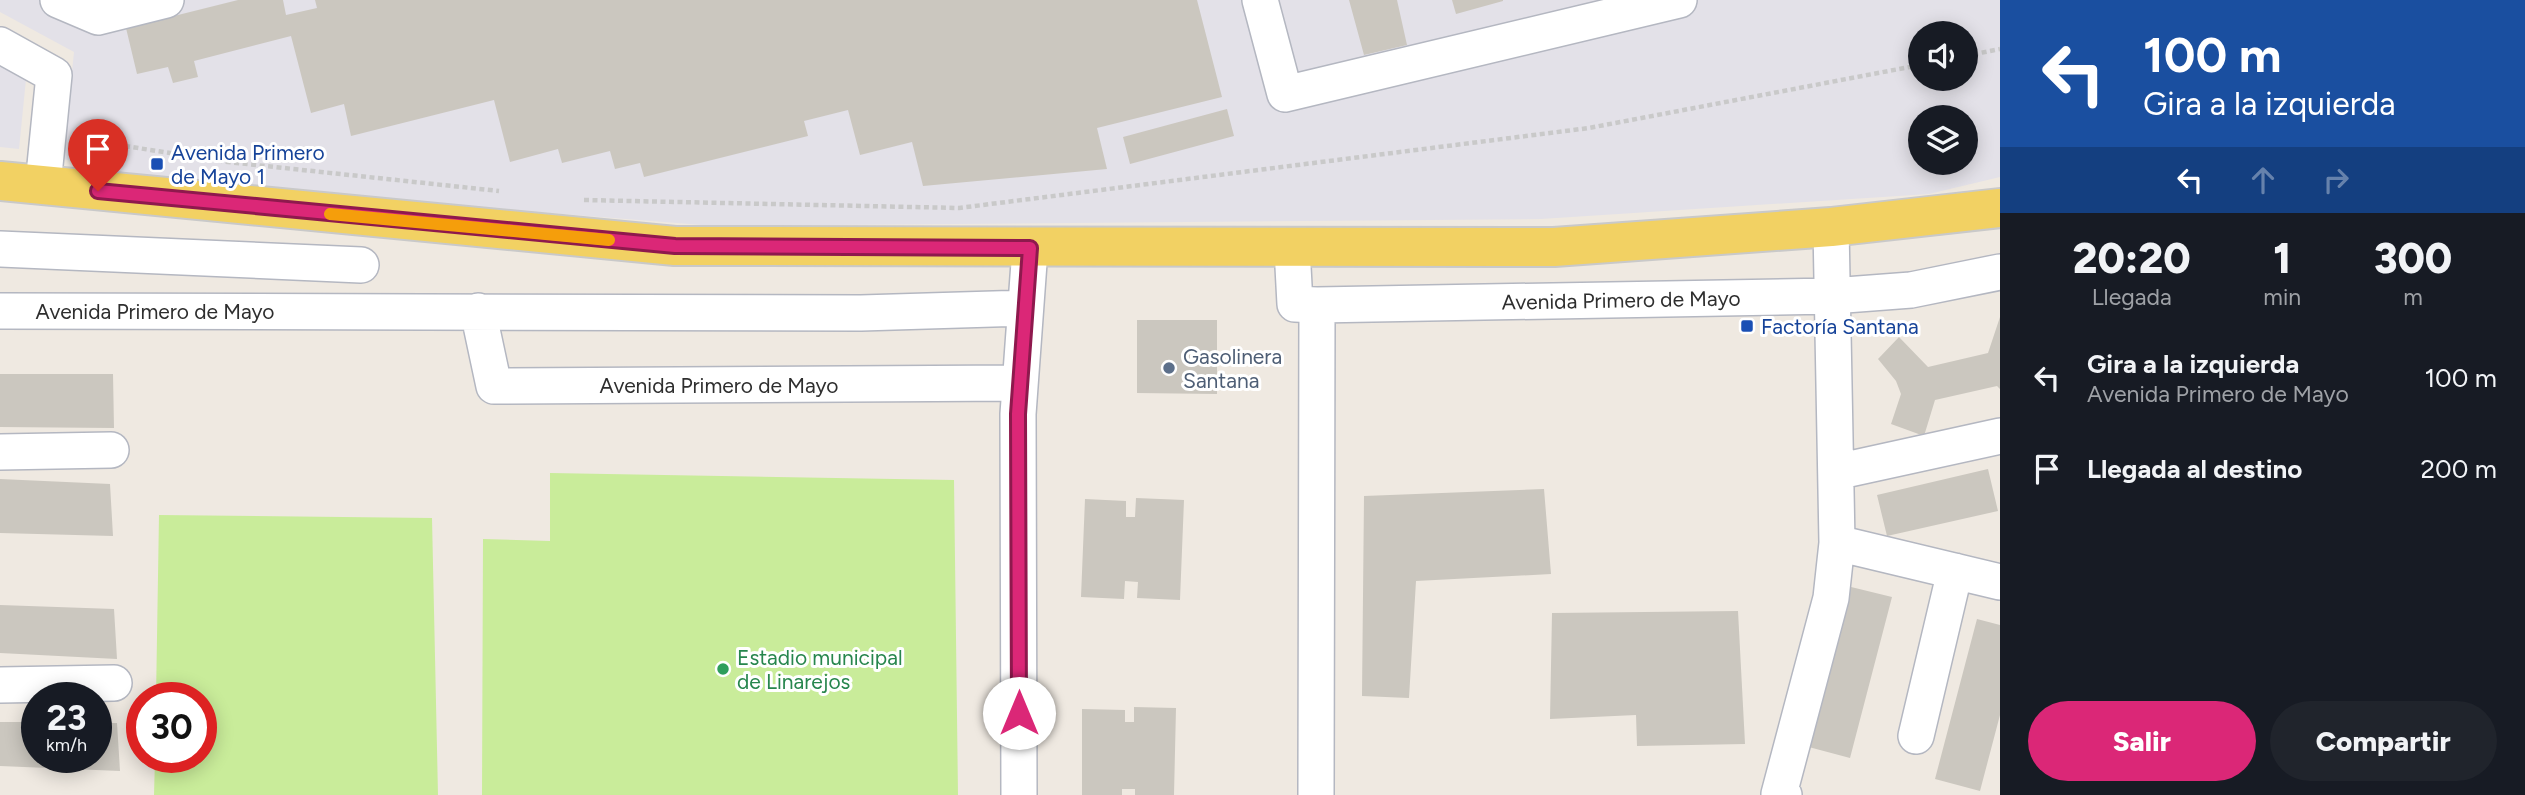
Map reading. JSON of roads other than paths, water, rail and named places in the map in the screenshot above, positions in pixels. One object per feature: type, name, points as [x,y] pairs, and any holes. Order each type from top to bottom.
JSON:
[{"type":"main road","points":[[0,181],[675,246],[1554,247],[1831,227],[2000,208]]},
{"type":"street","points":[[58,0],[98,17],[166,0]]},
{"type":"street","points":[[1260,0],[1285,94],[1679,0]]},
{"type":"street","points":[[0,45],[54,75],[43,186]]},
{"type":"street","points":[[359,311],[362,217]]},
{"type":"street","points":[[1781,794],[1831,598],[1837,543],[1831,227]]},
{"type":"street","points":[[1019,795],[1018,414],[1030,248]]},
{"type":"street","points":[[1292,248],[1295,304],[1317,305],[1316,795]]},
{"type":"street","points":[[0,249],[361,265]]},
{"type":"street","name":"Avenida Primero de Mayo","points":[[1317,305],[1832,296],[1911,290],[2000,272]]},
{"type":"street","name":"Avenida Primero de Mayo","points":[[0,311],[861,313],[1026,308]]},
{"type":"street","name":"Avenida Primero de Mayo","points":[[478,311],[494,386],[1020,383]]},
{"type":"street","points":[[1836,472],[2000,436]]},
{"type":"street","points":[[0,452],[111,450]]},
{"type":"street","points":[[1837,543],[2000,582]]},
{"type":"street","points":[[1916,736],[1955,571]]},
{"type":"street","points":[[0,685],[114,683]]},
{"type":"place","name":"Avenida Primero de Mayo 1","points":[[157,164]]},
{"type":"place","name":"Factoría Santana","points":[[1747,326]]},
{"type":"place","name":"Gasolinera Santana","points":[[1169,368]]},
{"type":"place","name":"Estadio municipal de Linarejos","points":[[723,669]]}]
